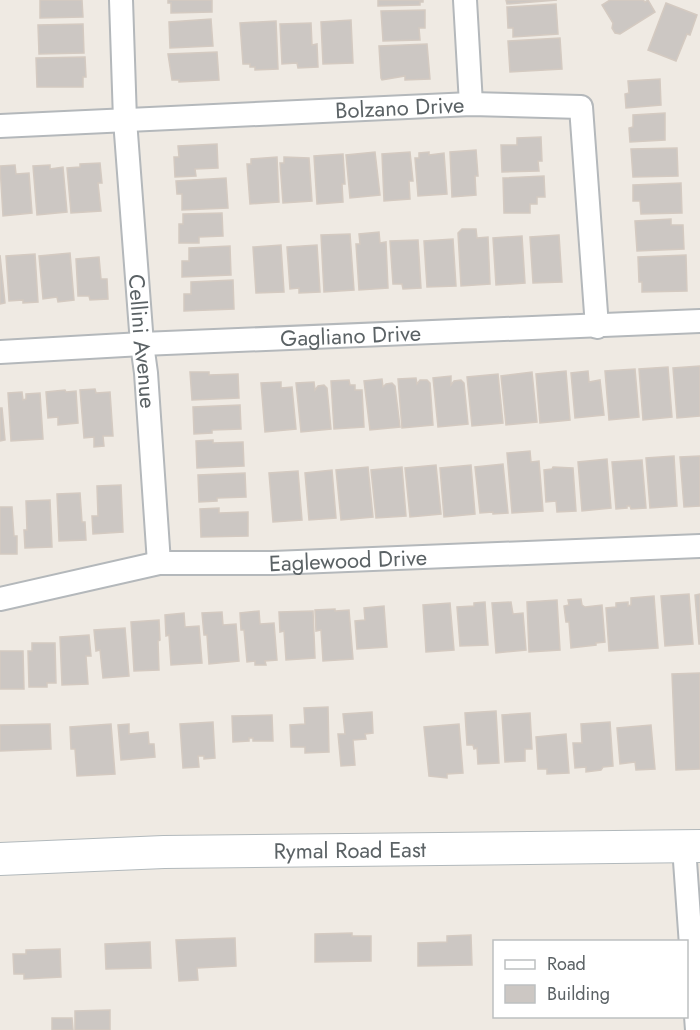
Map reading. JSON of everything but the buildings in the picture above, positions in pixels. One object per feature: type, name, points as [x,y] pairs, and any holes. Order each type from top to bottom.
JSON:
[{"type":"main road","name":"Rymal Road East","points":[[0,859],[164,852],[692,846]]},
{"type":"street","name":"Cellini Avenue","points":[[121,0],[125,120],[159,562]]},
{"type":"street","points":[[465,0],[471,104]]},
{"type":"street","name":"Bolzano Drive","points":[[0,126],[471,104],[581,108],[597,327]]},
{"type":"street","name":"Gagliano Drive","points":[[0,352],[700,321]]},
{"type":"street","name":"Eaglewood Drive","points":[[0,599],[159,562],[273,563],[700,546]]},
{"type":"street","points":[[692,846],[697,1030]]}]
